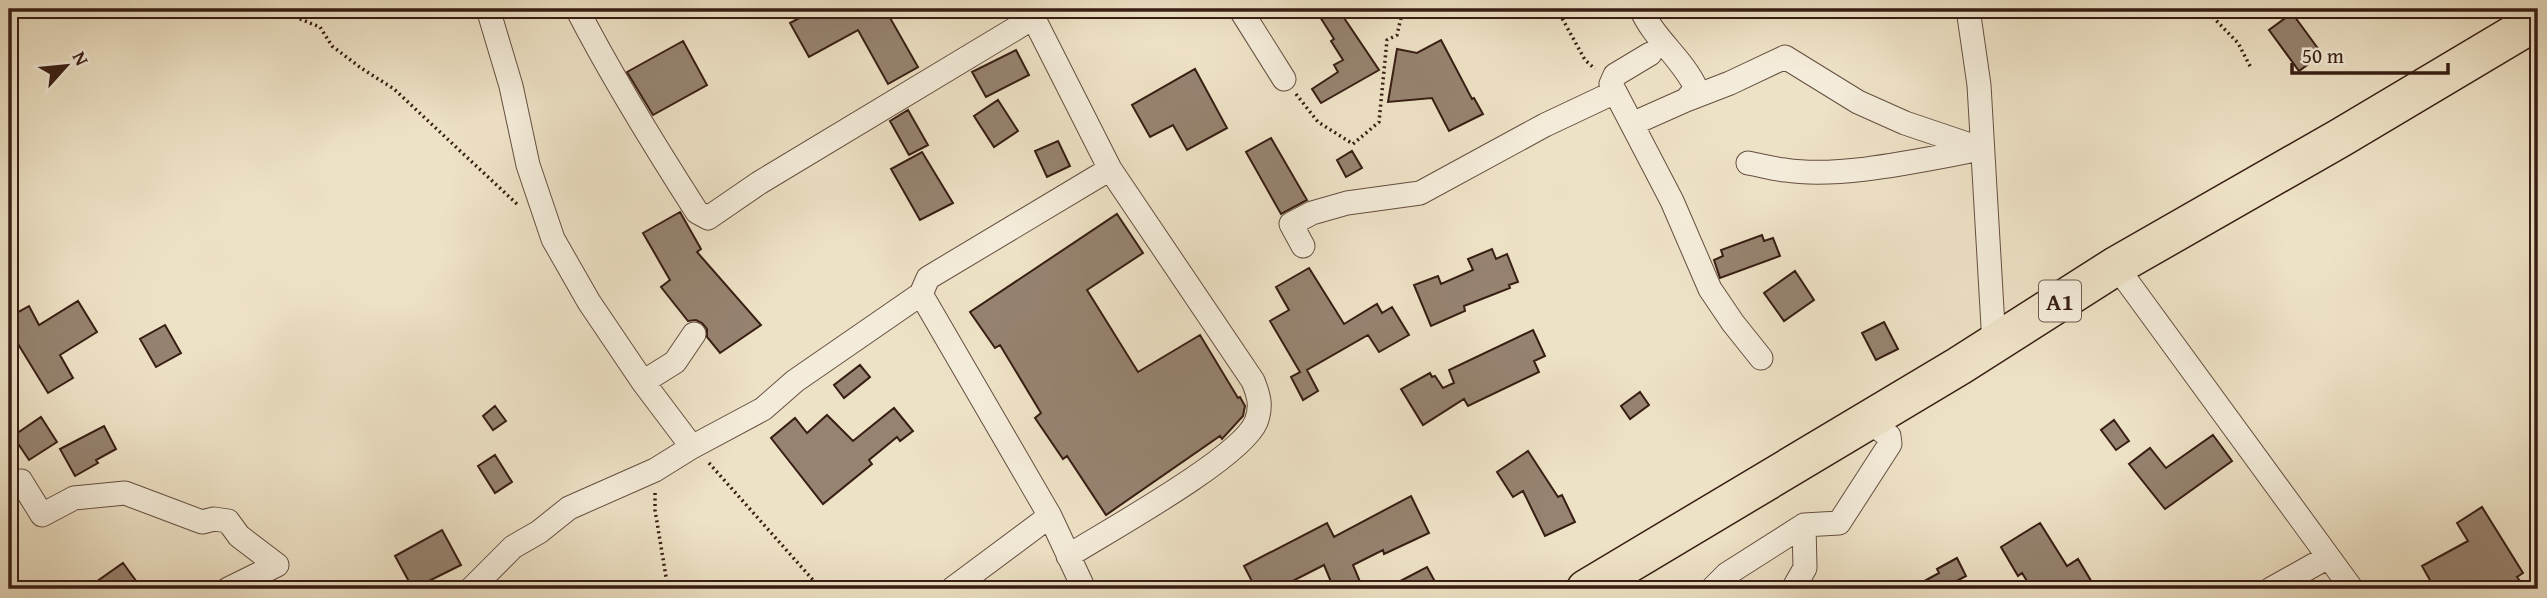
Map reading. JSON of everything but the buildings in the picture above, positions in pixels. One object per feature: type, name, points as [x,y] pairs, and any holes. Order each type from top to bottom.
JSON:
[{"type":"highway","name":"A1","points":[[1586,589],[1994,344],[2116,266],[2340,138],[2538,20]]},
{"type":"street","points":[[488,9],[511,86],[528,165],[554,239],[590,302],[643,382],[692,447]]},
{"type":"street","points":[[577,9],[602,59],[645,130],[697,212],[708,218],[759,183],[1031,13],[1110,169],[1253,381],[1261,401],[1255,423],[1245,437],[1197,476],[1068,556]]},
{"type":"street","points":[[1240,9],[1284,79]]},
{"type":"street","points":[[1641,9],[1645,19],[1667,48],[1687,69],[1696,88],[1686,100]]},
{"type":"street","points":[[1968,9],[1979,85],[1994,344]]},
{"type":"street","points":[[1650,54],[1615,75],[1613,88],[1672,201],[1710,289],[1761,358]]},
{"type":"street","points":[[1632,124],[1785,57],[1858,102],[1905,123],[1982,149]]},
{"type":"street","points":[[1303,246],[1291,224],[1312,213],[1347,203],[1420,193],[1613,88]]},
{"type":"street","points":[[1748,163],[1786,171],[1823,172],[1890,165],[1982,149]]},
{"type":"street","points":[[471,589],[513,547],[540,533],[569,508],[656,470],[692,447],[763,410],[795,381],[921,294],[928,278],[1110,169]]},
{"type":"street","points":[[2116,266],[2352,589]]},
{"type":"street","points":[[921,294],[1050,516],[1084,589]]},
{"type":"street","points":[[643,382],[675,362],[694,334]]},
{"type":"street","points":[[1712,589],[1727,575],[1804,526],[1839,523],[1890,444],[1889,436],[1866,420]]},
{"type":"street","points":[[9,488],[21,481],[43,515],[74,498],[125,493],[202,522],[214,519],[228,521],[239,536],[276,565],[228,589]]},
{"type":"street","points":[[952,589],[1050,516]]},
{"type":"street","points":[[1793,589],[1805,568],[1804,526]]},
{"type":"street","points":[[2272,589],[2328,557]]},
{"type":"path","points":[[288,9],[295,18],[320,27],[332,46],[394,89],[554,239]]},
{"type":"path","points":[[1284,79],[1318,122],[1353,145],[1379,122],[1387,40],[1397,35],[1403,9]]},
{"type":"path","points":[[1557,9],[1586,60],[1613,88]]},
{"type":"path","points":[[2205,9],[2238,43],[2251,68]]},
{"type":"path","points":[[692,447],[821,589]]},
{"type":"path","points":[[656,470],[655,510],[668,589]]}]
